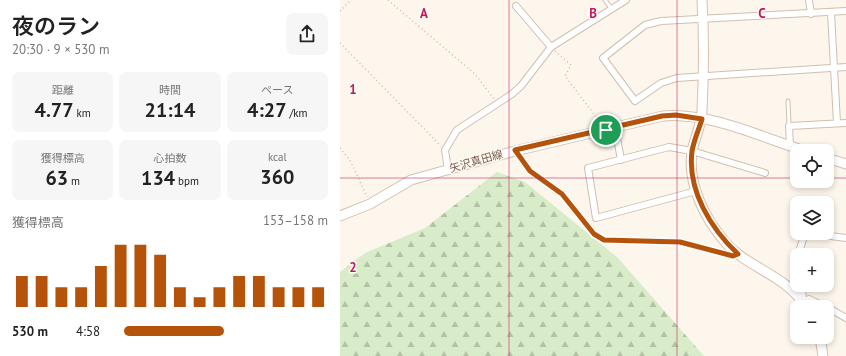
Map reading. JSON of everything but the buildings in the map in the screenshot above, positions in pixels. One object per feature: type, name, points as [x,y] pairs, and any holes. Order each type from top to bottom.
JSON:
[{"type":"main road","points":[[702,0],[702,119],[692,151],[693,178],[696,191],[716,230],[738,254],[782,280],[800,300]]},
{"type":"main road","name":"矢沢真田線","points":[[340,216],[370,204],[411,180],[515,150],[662,116],[688,116],[702,119],[790,146]]},
{"type":"main road","points":[[834,160],[846,164]]},
{"type":"main road","points":[[821,344],[823,356]]},
{"type":"street","points":[[448,170],[445,150],[457,130],[497,104],[521,86],[551,47],[626,0]]},
{"type":"street","points":[[809,0],[811,14]]},
{"type":"street","points":[[518,3],[551,47]]},
{"type":"street","points":[[846,12],[661,21],[645,25],[603,58],[635,101],[661,83],[677,78],[846,67]]},
{"type":"street","points":[[831,13],[836,124]]},
{"type":"street","points":[[790,146],[789,126],[846,123]]},
{"type":"street","points":[[611,128],[621,160]]},
{"type":"street","points":[[696,191],[596,218],[588,168],[669,147],[692,151],[765,173]]},
{"type":"street","points":[[834,236],[846,238]]},
{"type":"street","points":[[834,311],[846,318]]},
{"type":"lane","points":[[605,0],[612,10]]},
{"type":"lane","points":[[788,101],[789,126]]},
{"type":"path","points":[[340,11],[351,0]]},
{"type":"path","points":[[388,0],[475,74],[497,104]]},
{"type":"path","points":[[340,43],[445,150]]},
{"type":"path","points":[[551,47],[571,65],[564,76],[611,128]]},
{"type":"path","points":[[340,148],[351,162],[370,204]]},
{"type":"path","points":[[515,150],[530,171],[562,194],[594,234],[604,240],[680,242],[733,256],[738,254]]},
{"type":"green space","points":[[497,172],[525,182],[618,258],[704,356],[340,356],[340,272],[365,253],[425,228]]},
{"type":"route","points":[[676,115],[702,119],[692,151],[693,178],[696,191],[716,230],[727,244],[738,254],[733,256],[680,242],[654,240],[623,242],[616,240],[604,240],[594,234],[562,194],[530,171],[515,150],[606,130],[662,116],[676,115]]}]
